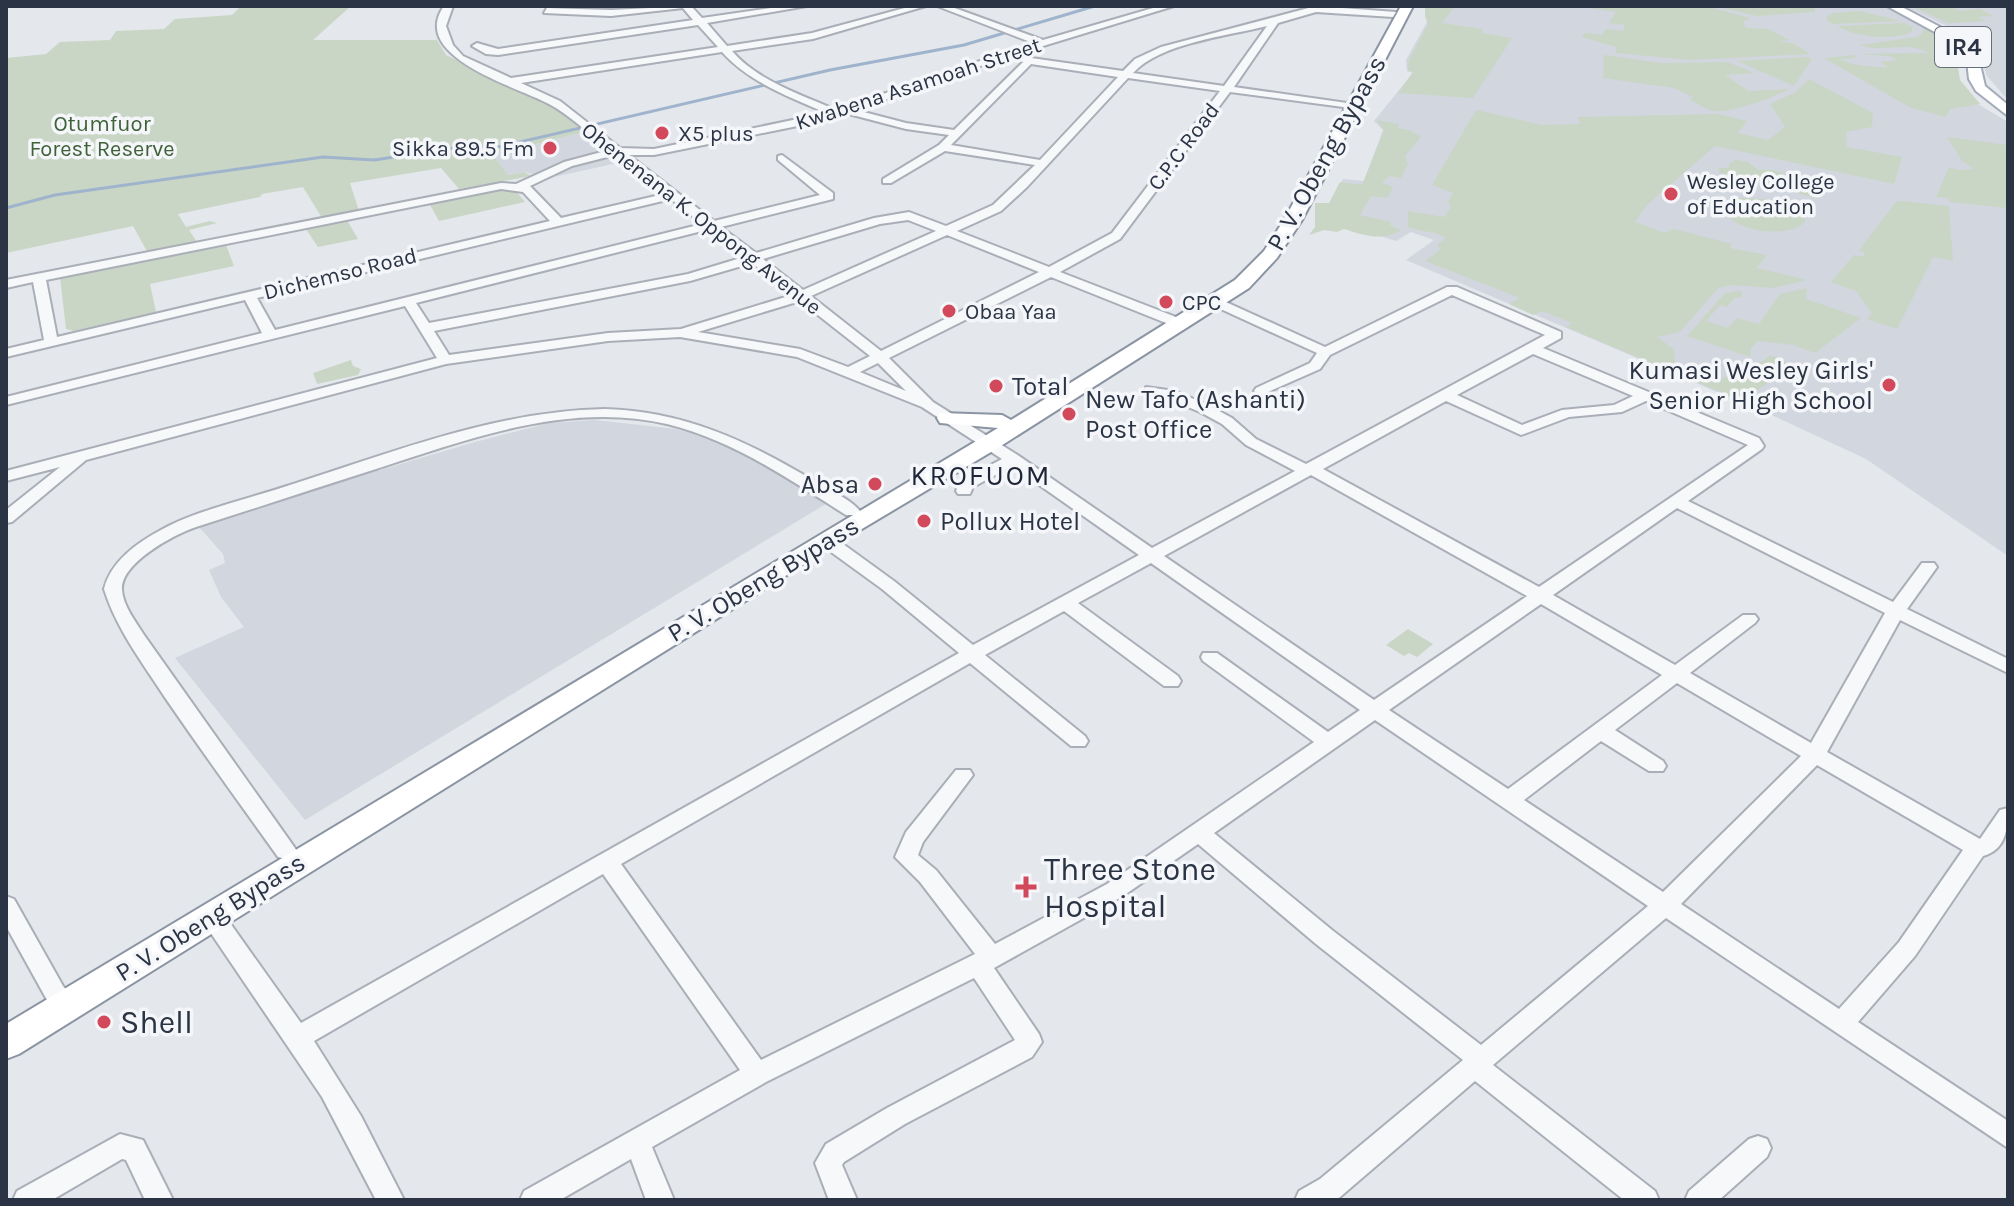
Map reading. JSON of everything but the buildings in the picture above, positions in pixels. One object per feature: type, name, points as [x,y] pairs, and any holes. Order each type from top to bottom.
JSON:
[{"type":"highway","name":"P. V. Obeng Bypass","points":[[6,1043],[62,999],[286,851],[852,511],[1217,302],[1257,272],[1271,254],[1400,10]]},
{"type":"highway","name":"P. V. Obeng Bypass","points":[[6,1023],[62,999],[212,916],[826,540],[1171,320],[1244,269],[1283,214],[1350,106]]},
{"type":"highway","points":[[948,418],[989,434]]},
{"type":"main road","name":"IR4","points":[[1892,6],[1959,41],[1973,60],[1975,79],[1980,88],[2008,112]]},
{"type":"street","name":"Ohenenana K. Oppong Avenue","points":[[449,6],[441,15],[440,22],[452,52],[466,62],[556,103],[881,358],[928,405],[948,418]]},
{"type":"street","points":[[547,11],[611,13],[684,6],[739,65],[770,84],[840,112],[955,133]]},
{"type":"street","points":[[477,46],[489,52],[498,52],[803,6]]},
{"type":"street","points":[[511,81],[823,35],[922,6]]},
{"type":"street","points":[[941,6],[1042,43]]},
{"type":"street","name":"Kwabena Asamoah Street","points":[[6,284],[501,186],[521,186],[568,164],[617,151],[654,152],[773,129],[840,112],[1012,52],[1170,6]]},
{"type":"street","points":[[6,476],[445,360],[521,347],[680,333],[801,296],[997,208],[1138,61],[1164,49],[1275,21],[1306,8],[1400,10]]},
{"type":"street","name":"C.P.C Road","points":[[850,372],[1116,236],[1198,130],[1224,89],[1275,21]]},
{"type":"street","points":[[1012,52],[1029,61],[1350,106]]},
{"type":"street","points":[[887,181],[943,147],[1029,61]]},
{"type":"street","points":[[943,147],[1041,163]]},
{"type":"street","points":[[6,401],[829,196],[782,158]]},
{"type":"street","points":[[521,186],[557,221]]},
{"type":"street","name":"Dichemso Road","points":[[6,353],[674,195]]},
{"type":"street","points":[[427,328],[690,277],[900,216],[918,218],[1171,320]]},
{"type":"street","points":[[39,277],[51,342]]},
{"type":"street","points":[[299,1037],[971,654],[1534,349],[1555,334],[1454,290],[1325,352],[1315,366],[1261,391]]},
{"type":"street","points":[[249,295],[271,336]]},
{"type":"street","points":[[409,302],[445,360]]},
{"type":"street","points":[[1217,302],[1325,352]]},
{"type":"street","points":[[680,333],[800,353],[928,405]]},
{"type":"street","points":[[534,1200],[757,1074],[985,961],[1115,890],[1756,444],[1534,349]]},
{"type":"street","points":[[1151,390],[1170,394],[1216,415],[1251,442],[1309,470],[1538,594],[1977,848],[1986,847],[2008,816]]},
{"type":"street","points":[[1446,396],[1521,430],[1567,413],[1617,409],[1645,396]]},
{"type":"street","points":[[286,851],[175,695],[125,621],[114,599],[113,588],[130,561],[172,531],[290,490],[506,425],[582,413],[642,415],[745,447],[852,511]]},
{"type":"street","points":[[989,434],[1013,459],[1374,710],[2008,1136]]},
{"type":"street","points":[[6,518],[83,456]]},
{"type":"street","points":[[964,491],[965,485],[977,477],[1013,459]]},
{"type":"street","points":[[1674,500],[2008,667]]},
{"type":"street","points":[[826,540],[888,585],[1078,741]]},
{"type":"street","points":[[1309,1200],[1330,1188],[1665,905],[1815,754],[1895,612],[1928,567]]},
{"type":"street","points":[[1065,603],[1171,681]]},
{"type":"street","points":[[1509,800],[1749,619]]},
{"type":"street","points":[[1210,657],[1328,742]]},
{"type":"street","points":[[1601,731],[1656,766]]},
{"type":"street","points":[[843,1200],[828,1163],[835,1153],[896,1116],[1023,1049],[1030,1042],[985,961],[928,876],[906,857],[914,838],[963,775]]},
{"type":"street","points":[[1198,832],[1645,1200]]},
{"type":"street","points":[[1841,1024],[1907,949],[1977,848]]},
{"type":"street","points":[[607,862],[757,1074]]},
{"type":"street","points":[[6,905],[62,999]]},
{"type":"street","points":[[212,916],[299,1037],[371,1157],[390,1200]]},
{"type":"street","points":[[637,1142],[660,1200]]},
{"type":"street","points":[[27,1200],[120,1146],[134,1149],[159,1200]]},
{"type":"street","points":[[1699,1200],[1758,1148]]},
{"type":"shaded area","name":"Wesley College of Education","points":[[1427,6],[1883,6],[1930,29],[1957,79],[1976,103],[2008,122],[2008,556],[1866,459],[1776,417],[1406,260],[1434,240],[1411,232],[1396,241],[1322,218],[1343,179],[1364,181],[1383,130],[1374,121],[1413,73],[1407,71],[1406,60],[1427,22]]},
{"type":"shaded area","points":[[1904,6],[2008,6],[2008,100],[1987,76],[1975,42],[1979,41]]},
{"type":"shaded area","points":[[584,132],[622,162],[549,178],[524,172],[508,175],[493,155]]},
{"type":"shaded area","points":[[594,420],[677,429],[729,445],[829,502],[305,820],[175,658],[244,627],[221,597],[209,570],[225,563],[223,554],[199,527],[218,518],[475,442],[549,423]]},
{"type":"green space","name":"Otumfuor Forest Reserve","points":[[241,6],[351,6],[313,40],[437,40],[446,55],[549,103],[584,132],[493,155],[508,175],[524,172],[531,176],[459,189],[441,168],[350,183],[359,211],[322,218],[303,187],[178,214],[186,227],[210,221],[217,223],[189,230],[197,242],[148,253],[133,226],[6,253],[6,58],[46,54],[60,42],[110,40],[116,31],[164,29],[175,19],[232,15]]},
{"type":"green space","points":[[1425,6],[1455,6],[1442,23],[1483,29],[1482,33],[1512,38],[1473,98],[1398,93],[1413,72],[1408,71],[1409,60],[1428,24]]},
{"type":"green space","points":[[1574,6],[1705,6],[1750,18],[1743,22],[1746,28],[1768,29],[1789,40],[1778,42],[1793,43],[1810,54],[1691,60],[1616,53],[1616,47],[1582,37],[1585,33],[1602,35],[1606,29],[1623,31],[1625,25],[1609,23],[1616,12]]},
{"type":"green space","points":[[1714,6],[1815,6],[1815,12],[1757,16]]},
{"type":"green space","points":[[1911,6],[1950,6],[1960,11],[1980,9],[1994,16],[1978,17],[1985,21],[1948,23]]},
{"type":"green space","points":[[1860,11],[1901,21],[1833,24],[1827,21],[1827,16],[1833,13]]},
{"type":"green space","points":[[1904,23],[1912,27],[1912,32],[1884,37],[1854,33],[1837,26]]},
{"type":"green space","points":[[1924,26],[1951,38],[1943,39],[1955,50],[1960,80],[1980,104],[1950,109],[1946,117],[1911,108],[1824,58],[1855,55],[1856,58],[1840,59],[1863,66],[1888,67],[1881,62],[1897,60],[1889,56],[1858,54],[1929,53],[1912,48],[1860,45],[1917,37],[1922,34]]},
{"type":"green space","points":[[1604,55],[1660,63],[1728,62],[1754,73],[1725,75],[1749,91],[1789,89],[1752,104],[1713,111],[1674,88],[1603,78]]},
{"type":"green space","points":[[1812,59],[1794,86],[1737,61]]},
{"type":"green space","points":[[1809,79],[1873,113],[1872,127],[1846,132],[1847,147],[1902,157],[1894,184],[1715,146],[1647,205],[1635,222],[1665,233],[1674,229],[1732,244],[1730,248],[1767,255],[1757,268],[1807,280],[1773,288],[1732,285],[1718,288],[1680,332],[1657,337],[1674,349],[1675,364],[1720,380],[1769,356],[1778,357],[1792,366],[1742,401],[1566,327],[1572,323],[1543,311],[1533,315],[1509,304],[1520,298],[1425,261],[1441,249],[1437,245],[1446,238],[1408,227],[1408,211],[1444,217],[1451,207],[1448,202],[1453,193],[1432,185],[1476,110],[1542,125],[1580,124],[1578,117],[1718,114],[1747,121],[1738,133],[1768,140],[1785,127],[1770,104],[1796,92]]},
{"type":"green space","points":[[1376,120],[1399,124],[1398,128],[1421,137],[1405,156],[1408,164],[1401,178],[1389,176],[1382,183],[1393,187],[1387,198],[1371,196],[1360,215],[1391,222],[1390,225],[1401,230],[1380,237],[1344,229],[1309,235],[1315,227],[1315,203],[1329,203],[1340,182],[1362,185],[1384,130]]},
{"type":"green space","points":[[1947,137],[2008,145],[2008,208],[1950,202],[1948,198],[1936,197],[1949,167],[1974,169],[1962,161]]},
{"type":"green space","points":[[1736,160],[1748,162],[1758,170],[1774,170],[1820,187],[1821,195],[1818,199],[1769,185],[1741,182],[1719,172],[1718,168],[1729,168],[1729,164]]},
{"type":"green space","points":[[505,189],[515,190],[525,202],[439,221],[429,203]]},
{"type":"green space","points":[[1731,199],[1767,200],[1791,207],[1804,217],[1805,222],[1785,231],[1747,227],[1727,216],[1721,208]]},
{"type":"green space","points":[[1896,202],[1949,206],[1953,261],[1933,257],[1897,329],[1867,319],[1872,313],[1856,291],[1831,282],[1854,255],[1863,257],[1865,253],[1859,250]]},
{"type":"green space","points":[[347,220],[358,239],[318,247],[306,229]]},
{"type":"green space","points":[[226,245],[234,266],[150,284],[156,312],[74,331],[66,329],[60,277]]},
{"type":"green space","points":[[1807,288],[1806,299],[1861,318],[1815,353],[1793,345],[1758,341],[1751,348],[1750,357],[1687,336],[1725,293],[1741,291],[1742,297],[1734,298],[1727,307],[1720,305],[1706,321],[1728,328],[1737,318],[1759,324],[1780,294]]},
{"type":"green space","points":[[351,360],[353,366],[361,369],[358,375],[317,384],[313,373]]},
{"type":"green space","points":[[1408,629],[1433,644],[1417,657],[1409,653],[1404,656],[1386,645]]},
{"type":"waterway","points":[[6,208],[55,195],[323,157],[374,160],[469,146],[494,148],[830,70],[964,45],[1095,6]]},
{"type":"place","name":"X5 plus","points":[[662,133]]},
{"type":"place","name":"Sikka 89.5 Fm","points":[[550,148]]},
{"type":"place","name":"Wesley College of Education","points":[[1671,194]]},
{"type":"place","name":"CPC","points":[[1166,302]]},
{"type":"place","name":"Obaa Yaa","points":[[949,311]]},
{"type":"place","name":"Kumasi Wesley Girls' Senior High School","points":[[1889,385]]},
{"type":"place","name":"Total","points":[[996,386]]},
{"type":"place","name":"New Tafo (Ashanti) Post Office","points":[[1069,414]]},
{"type":"place","name":"Absa","points":[[875,484]]},
{"type":"place","name":"Pollux Hotel","points":[[924,521]]},
{"type":"place","name":"Three Stone Hospital","points":[[1026,887]]},
{"type":"place","name":"Shell","points":[[104,1022]]},
{"type":"district","name":"KROFUOM","points":[[981,475]]}]
